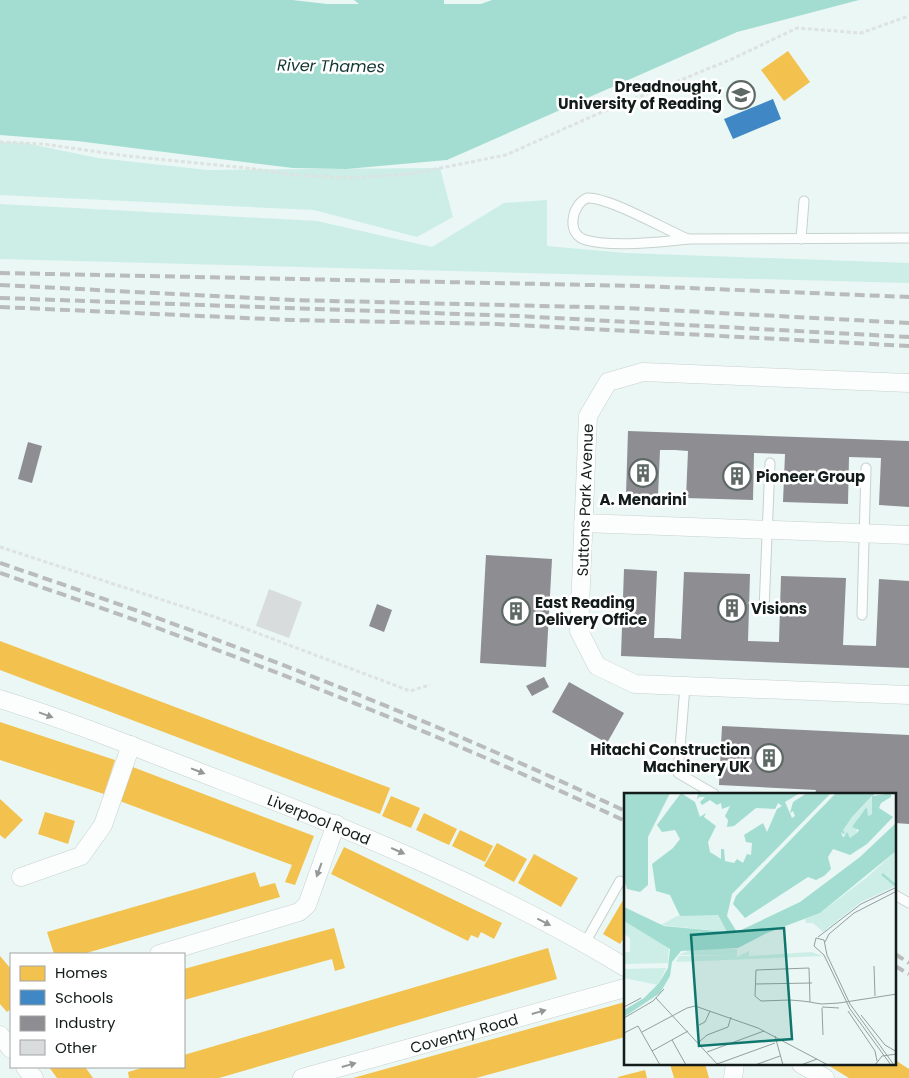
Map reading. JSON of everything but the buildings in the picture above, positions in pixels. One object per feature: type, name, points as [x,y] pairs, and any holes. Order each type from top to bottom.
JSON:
[{"type":"street","name":"Suttons Park Avenue","points":[[909,383],[642,372],[608,382],[588,416],[579,631],[597,666],[635,684],[909,695]]},
{"type":"street","points":[[584,523],[909,536]]},
{"type":"street","name":"Liverpool Road","points":[[0,699],[131,745],[336,824],[439,868],[585,943],[624,966]]},
{"type":"street","points":[[21,877],[81,856],[103,825],[131,745]]},
{"type":"street","points":[[162,953],[299,912],[307,905],[336,824]]},
{"type":"street","name":"Coventry Road","points":[[302,1078],[624,988]]},
{"type":"street","points":[[804,1066],[825,1078]]},
{"type":"street","points":[[26,1068],[34,1078]]},
{"type":"lane","points":[[688,240],[600,198],[582,200],[573,212],[575,229],[582,239],[587,241],[656,242],[909,238]]},
{"type":"lane","points":[[802,239],[804,200]]},
{"type":"lane","points":[[764,610],[770,463]]},
{"type":"lane","points":[[862,615],[866,468]]},
{"type":"lane","points":[[685,686],[678,773],[712,793]]},
{"type":"lane","points":[[585,943],[620,881]]},
{"type":"lane","points":[[896,896],[909,903]]},
{"type":"path","points":[[0,142],[43,144],[127,156],[247,168],[295,176],[349,178],[410,174],[506,155],[595,115],[732,59],[798,28],[861,33],[909,16]]},
{"type":"path","points":[[0,547],[215,617],[410,691],[430,686]]},
{"type":"shaded area","points":[[0,143],[25,143],[98,158],[207,170],[440,168],[453,217],[417,237],[314,210],[0,195]]},
{"type":"shaded area","points":[[547,200],[547,246],[625,253],[909,263],[909,283],[0,259],[0,204],[317,221],[432,247],[504,203]]},
{"type":"water","name":"River Thames","points":[[0,0],[292,0],[327,4],[359,4],[354,0],[444,0],[444,4],[481,4],[492,0],[859,0],[737,32],[447,160],[346,169],[293,168],[77,141],[0,135]]},
{"type":"railway","points":[[0,273],[640,286],[909,297]]},
{"type":"railway","points":[[0,285],[292,300],[627,308],[909,323]]},
{"type":"railway","points":[[0,298],[518,316],[909,337]]},
{"type":"railway","points":[[0,307],[291,320],[497,324],[909,346]]},
{"type":"railway","points":[[0,563],[80,590],[316,678],[472,742],[624,811]]},
{"type":"railway","points":[[0,573],[80,600],[316,688],[472,752],[624,821]]},
{"type":"railway","points":[[896,955],[909,963]]},
{"type":"railway","points":[[896,967],[909,974]]},
{"type":"place","name":"Dreadnought, University of Reading","points":[[741,95]]},
{"type":"place","name":"A. Menarini","points":[[643,473]]},
{"type":"place","name":"Pioneer Group","points":[[737,476]]},
{"type":"place","name":"Visions","points":[[732,608]]},
{"type":"place","name":"East Reading Delivery Office","points":[[516,611]]},
{"type":"place","name":"Hitachi Construction Machinery UK","points":[[769,758]]}]
